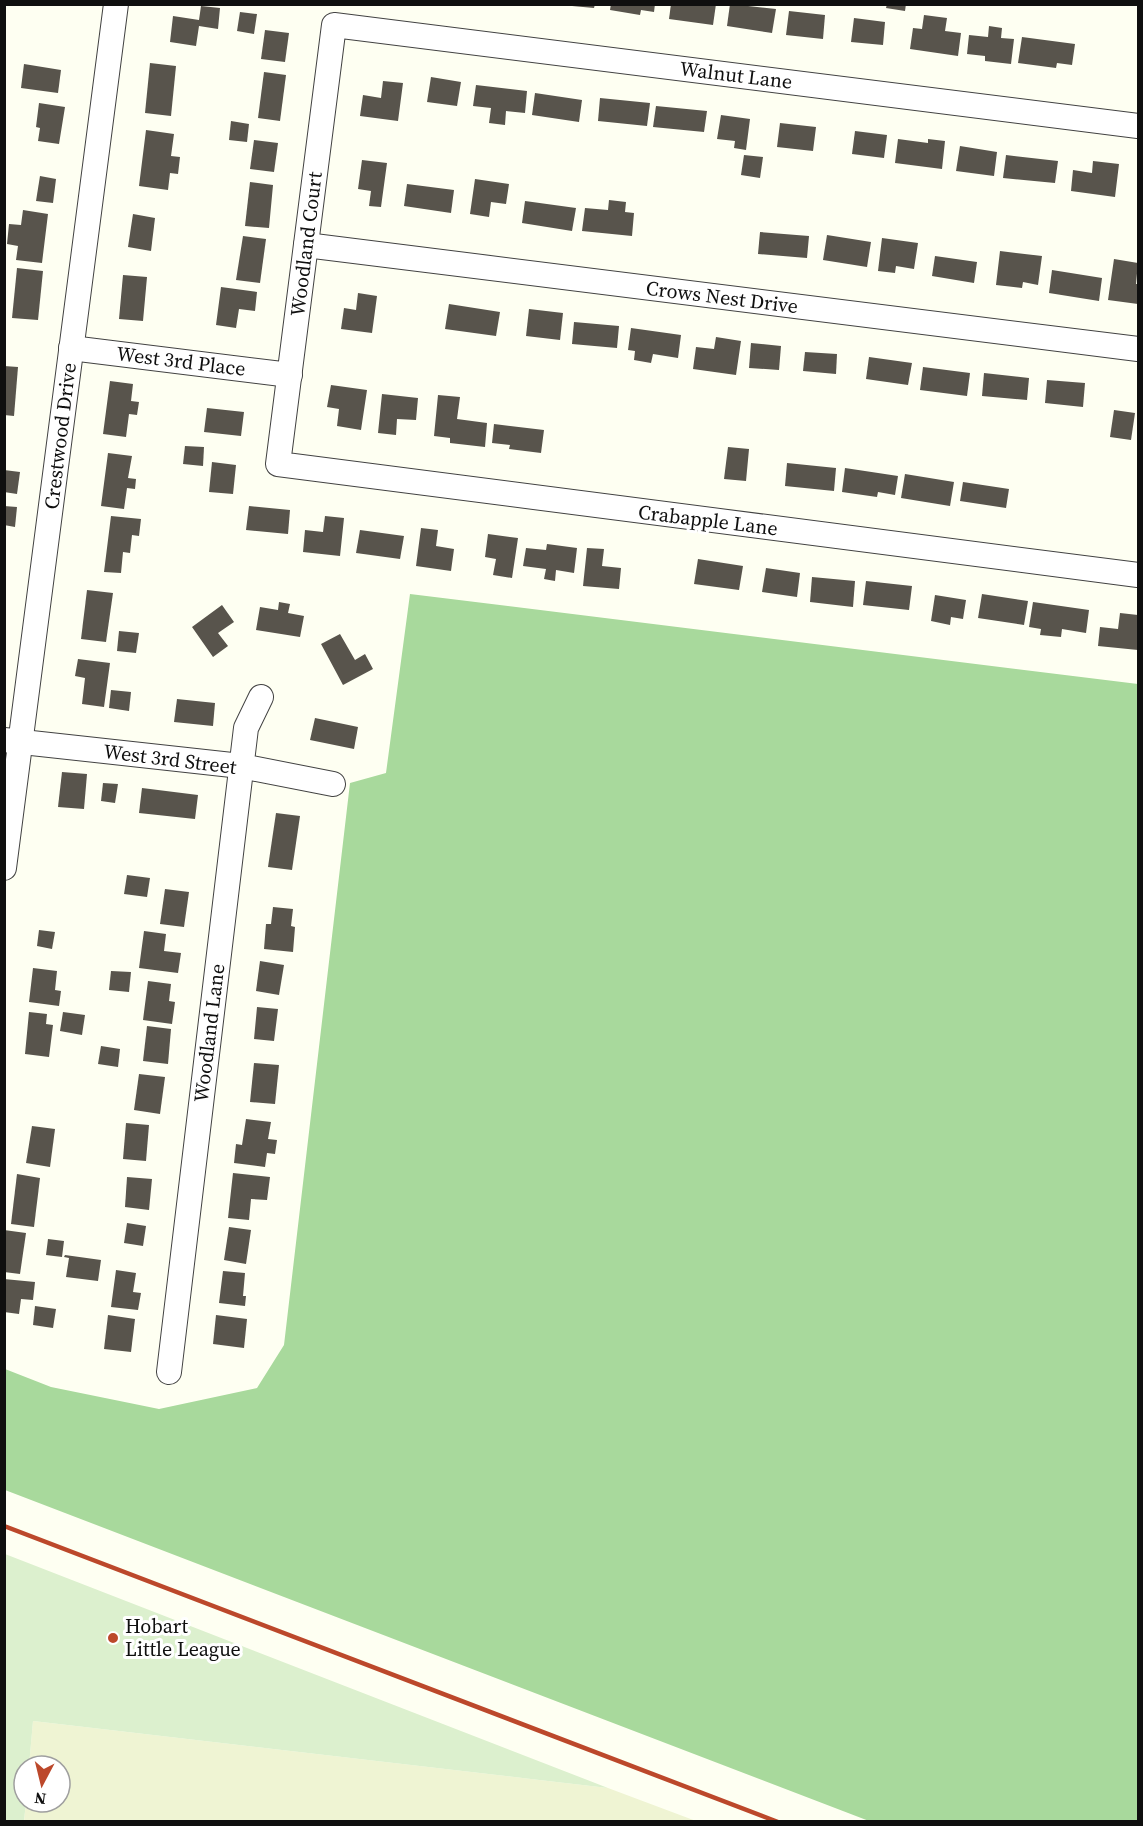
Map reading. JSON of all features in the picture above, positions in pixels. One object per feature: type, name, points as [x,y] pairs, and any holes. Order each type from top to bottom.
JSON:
[{"type":"street","name":"Crestwood Drive","points":[[4,868],[12,741],[71,348],[116,4]]},
{"type":"street","name":"Walnut Lane","points":[[334,25],[1138,126]]},
{"type":"street","name":"Woodland Court","points":[[278,464],[334,25]]},
{"type":"street","name":"Crows Nest Drive","points":[[306,245],[1138,349]]},
{"type":"street","name":"West 3rd Place","points":[[71,348],[290,375]]},
{"type":"street","name":"Crabapple Lane","points":[[278,464],[1138,575]]},
{"type":"street","name":"Woodland Lane","points":[[169,1372],[246,728],[261,697]]},
{"type":"street","name":"West 3rd Street","points":[[12,741],[241,766],[333,784]]},
{"type":"green space","points":[[410,594],[1138,684],[1138,1821],[869,1821],[5,1490],[5,1369],[51,1387],[159,1409],[257,1388],[284,1345],[350,783],[386,773]]},
{"type":"green space","name":"Hobart Little League","points":[[4,1554],[608,1788],[33,1721],[30,1754],[12,1754],[12,1814],[25,1814],[24,1821],[5,1821]]},
{"type":"green space","points":[[33,1721],[608,1788],[696,1821],[24,1822],[25,1814],[72,1814],[72,1754],[30,1754]]},
{"type":"building","points":[[572,4],[595,4],[594,8],[572,6]]},
{"type":"building","points":[[611,4],[655,4],[654,12],[641,10],[640,15],[610,10]]},
{"type":"building","points":[[671,4],[716,4],[713,25],[669,19]]},
{"type":"building","points":[[730,4],[776,9],[772,33],[727,26]]},
{"type":"building","points":[[887,4],[906,4],[905,11],[886,8]]},
{"type":"building","points":[[201,6],[220,8],[218,29],[199,26],[196,46],[170,42],[173,16],[199,20]]},
{"type":"building","points":[[789,11],[825,15],[823,39],[786,35]]},
{"type":"building","points":[[240,12],[257,14],[254,34],[237,31]]},
{"type":"building","points":[[924,15],[947,18],[945,31],[961,33],[958,56],[910,49],[913,28],[922,29]]},
{"type":"building","points":[[854,18],[885,22],[883,45],[851,42]]},
{"type":"building","points":[[989,26],[1002,28],[1001,38],[1014,39],[1011,64],[985,61],[985,56],[967,54],[969,35],[988,37]]},
{"type":"building","points":[[265,30],[289,33],[285,62],[261,59]]},
{"type":"building","points":[[1022,37],[1075,44],[1072,65],[1057,63],[1056,68],[1018,63]]},
{"type":"building","points":[[150,63],[176,66],[171,116],[145,113]]},
{"type":"building","points":[[24,64],[61,70],[58,93],[21,88]]},
{"type":"building","points":[[264,72],[286,75],[280,121],[258,118]]},
{"type":"building","points":[[431,77],[461,82],[457,106],[427,102]]},
{"type":"building","points":[[383,81],[403,83],[398,121],[360,116],[363,95],[381,98]]},
{"type":"building","points":[[476,85],[527,91],[525,113],[506,111],[505,125],[489,123],[491,108],[473,106]]},
{"type":"building","points":[[535,93],[582,100],[579,122],[532,115]]},
{"type":"building","points":[[600,98],[650,103],[647,126],[598,121]]},
{"type":"building","points":[[39,103],[65,107],[59,144],[38,141],[40,128],[36,127]]},
{"type":"building","points":[[656,106],[707,111],[704,132],[653,127]]},
{"type":"building","points":[[721,115],[750,119],[746,150],[734,148],[735,141],[717,139]]},
{"type":"building","points":[[231,121],[249,124],[247,142],[229,140]]},
{"type":"building","points":[[780,123],[816,127],[813,151],[777,147]]},
{"type":"building","points":[[146,130],[174,134],[171,156],[180,157],[178,174],[170,173],[168,190],[139,186]]},
{"type":"building","points":[[855,131],[887,135],[884,158],[852,154]]},
{"type":"building","points":[[898,139],[928,143],[928,139],[945,141],[942,169],[895,163]]},
{"type":"building","points":[[254,140],[278,143],[274,172],[250,169]]},
{"type":"building","points":[[960,146],[997,152],[994,176],[956,171]]},
{"type":"building","points":[[744,155],[763,157],[760,178],[741,175]]},
{"type":"building","points":[[1006,155],[1058,161],[1055,183],[1003,178]]},
{"type":"building","points":[[362,160],[387,163],[381,207],[369,206],[371,191],[358,189]]},
{"type":"building","points":[[1093,161],[1119,164],[1115,197],[1071,191],[1073,170],[1092,173]]},
{"type":"building","points":[[40,176],[56,179],[53,203],[36,201]]},
{"type":"building","points":[[475,179],[509,184],[506,204],[491,202],[489,217],[470,214]]},
{"type":"building","points":[[250,182],[273,185],[269,228],[245,226]]},
{"type":"building","points":[[407,184],[454,190],[451,213],[404,206]]},
{"type":"building","points":[[609,200],[626,202],[625,212],[634,213],[632,236],[582,231],[585,208],[608,210]]},
{"type":"building","points":[[525,201],[576,208],[572,231],[522,223]]},
{"type":"building","points":[[23,210],[48,214],[42,263],[16,260],[18,246],[7,244],[9,224],[21,225]]},
{"type":"building","points":[[133,214],[155,218],[151,251],[128,247]]},
{"type":"building","points":[[760,232],[809,236],[807,258],[758,254]]},
{"type":"building","points":[[827,235],[871,242],[867,267],[823,260]]},
{"type":"building","points":[[243,236],[266,239],[260,283],[236,280]]},
{"type":"building","points":[[882,238],[918,243],[914,269],[896,266],[895,273],[878,271]]},
{"type":"building","points":[[1000,251],[1042,256],[1038,285],[1023,282],[1022,288],[996,285]]},
{"type":"building","points":[[935,256],[977,262],[974,283],[932,276]]},
{"type":"building","points":[[1114,259],[1138,263],[1136,284],[1138,284],[1138,304],[1108,300]]},
{"type":"building","points":[[17,268],[43,271],[38,320],[12,318]]},
{"type":"building","points":[[1052,270],[1102,278],[1099,301],[1049,293]]},
{"type":"building","points":[[123,275],[147,277],[143,321],[119,319]]},
{"type":"building","points":[[221,287],[257,292],[255,311],[239,309],[236,328],[216,325]]},
{"type":"building","points":[[358,293],[377,296],[372,333],[341,329],[344,308],[356,310]]},
{"type":"building","points":[[449,304],[500,312],[496,336],[445,329]]},
{"type":"building","points":[[529,309],[563,313],[560,340],[526,336]]},
{"type":"building","points":[[574,322],[619,326],[617,348],[572,344]]},
{"type":"building","points":[[631,328],[681,335],[678,358],[653,354],[651,363],[634,360],[635,351],[628,350]]},
{"type":"building","points":[[716,337],[741,341],[736,375],[693,369],[696,347],[714,349]]},
{"type":"building","points":[[751,343],[781,346],[779,370],[749,368]]},
{"type":"building","points":[[805,352],[837,354],[836,374],[803,371]]},
{"type":"building","points":[[869,357],[912,363],[908,385],[866,379]]},
{"type":"building","points":[[4,366],[18,367],[14,416],[4,415]]},
{"type":"building","points":[[923,367],[970,373],[967,396],[920,390]]},
{"type":"building","points":[[984,373],[1029,378],[1027,400],[982,396]]},
{"type":"building","points":[[1047,380],[1085,383],[1083,407],[1045,403]]},
{"type":"building","points":[[110,381],[133,384],[131,401],[139,402],[137,415],[129,414],[126,437],[103,434]]},
{"type":"building","points":[[331,385],[367,390],[361,430],[337,426],[339,409],[327,407]]},
{"type":"building","points":[[382,394],[418,398],[416,420],[397,419],[396,435],[378,433]]},
{"type":"building","points":[[438,395],[460,397],[457,419],[487,423],[485,447],[450,443],[450,438],[434,436]]},
{"type":"building","points":[[207,408],[244,412],[241,436],[204,432]]},
{"type":"building","points":[[1114,410],[1135,413],[1131,440],[1110,437]]},
{"type":"building","points":[[494,424],[544,430],[541,453],[509,449],[510,445],[492,443]]},
{"type":"building","points":[[185,446],[204,447],[203,466],[183,464]]},
{"type":"building","points":[[728,447],[749,449],[746,481],[724,479]]},
{"type":"building","points":[[108,453],[132,456],[128,478],[136,479],[135,489],[127,488],[124,509],[101,506]]},
{"type":"building","points":[[212,462],[236,465],[233,494],[209,492]]},
{"type":"building","points":[[787,463],[836,468],[834,491],[785,486]]},
{"type":"building","points":[[845,468],[898,476],[895,495],[878,492],[877,497],[842,492]]},
{"type":"building","points":[[4,470],[20,472],[17,494],[4,492]]},
{"type":"building","points":[[905,474],[954,482],[950,506],[901,498]]},
{"type":"building","points":[[963,482],[1009,489],[1006,508],[960,501]]},
{"type":"building","points":[[4,506],[17,507],[15,527],[4,525]]},
{"type":"building","points":[[249,506],[290,510],[288,534],[246,530]]},
{"type":"building","points":[[111,516],[141,519],[139,536],[132,535],[130,553],[123,552],[121,573],[104,572]]},
{"type":"building","points":[[325,516],[344,518],[340,556],[303,552],[305,530],[323,532]]},
{"type":"building","points":[[421,528],[438,530],[436,546],[454,549],[451,571],[416,566]]},
{"type":"building","points":[[360,530],[404,536],[400,559],[356,553]]},
{"type":"building","points":[[488,534],[518,538],[512,578],[493,575],[496,559],[485,557]]},
{"type":"building","points":[[547,544],[577,548],[574,573],[556,570],[555,581],[544,579],[546,569],[523,566],[526,548],[546,550]]},
{"type":"building","points":[[587,548],[604,549],[602,566],[621,568],[619,589],[583,586]]},
{"type":"building","points":[[698,559],[743,566],[739,590],[694,584]]},
{"type":"building","points":[[766,568],[800,573],[797,597],[762,592]]},
{"type":"building","points":[[812,577],[855,581],[853,607],[810,602]]},
{"type":"building","points":[[866,581],[912,586],[909,610],[863,605]]},
{"type":"building","points":[[87,590],[113,593],[106,642],[81,639]]},
{"type":"building","points":[[982,594],[1028,601],[1024,625],[978,618]]},
{"type":"building","points":[[935,595],[966,600],[963,619],[951,617],[950,625],[931,621]]},
{"type":"building","points":[[279,602],[290,604],[288,613],[304,616],[300,637],[256,630],[260,607],[278,610]]},
{"type":"building","points":[[1033,602],[1089,610],[1086,633],[1062,629],[1061,637],[1040,635],[1041,629],[1029,627]]},
{"type":"building","points":[[222,605],[234,622],[218,633],[228,646],[213,657],[192,627]]},
{"type":"building","points":[[1120,613],[1138,615],[1138,650],[1098,646],[1100,627],[1118,629]]},
{"type":"building","points":[[119,631],[139,633],[136,653],[117,651]]},
{"type":"building","points":[[340,634],[355,660],[365,654],[373,669],[343,685],[321,644]]},
{"type":"building","points":[[78,659],[110,663],[104,707],[82,704],[85,678],[75,676]]},
{"type":"building","points":[[111,690],[131,692],[129,711],[109,708]]},
{"type":"building","points":[[177,699],[215,703],[213,726],[174,722]]},
{"type":"building","points":[[315,718],[358,727],[354,749],[310,740]]},
{"type":"building","points":[[62,772],[87,774],[84,809],[58,807]]},
{"type":"building","points":[[103,783],[118,784],[115,803],[101,801]]},
{"type":"building","points":[[142,788],[198,795],[195,819],[139,813]]},
{"type":"building","points":[[276,813],[300,816],[292,870],[268,867]]},
{"type":"building","points":[[127,875],[150,878],[147,897],[124,894]]},
{"type":"building","points":[[165,889],[189,892],[184,927],[160,924]]},
{"type":"building","points":[[273,907],[293,909],[291,926],[295,927],[293,952],[264,949],[266,924],[271,924]]},
{"type":"building","points":[[39,930],[55,932],[52,949],[37,946]]},
{"type":"building","points":[[144,931],[166,934],[164,951],[181,953],[178,973],[139,968]]},
{"type":"building","points":[[260,961],[284,965],[279,995],[256,991]]},
{"type":"building","points":[[33,968],[57,971],[55,990],[61,991],[59,1006],[29,1002]]},
{"type":"building","points":[[111,971],[131,972],[129,992],[109,990]]},
{"type":"building","points":[[148,981],[171,984],[169,1001],[175,1002],[172,1024],[143,1020]]},
{"type":"building","points":[[257,1007],[278,1009],[274,1041],[254,1039]]},
{"type":"building","points":[[29,1012],[47,1014],[46,1024],[53,1025],[49,1057],[25,1054]]},
{"type":"building","points":[[63,1012],[85,1015],[82,1035],[60,1031]]},
{"type":"building","points":[[147,1026],[171,1029],[168,1064],[143,1061]]},
{"type":"building","points":[[101,1046],[120,1049],[118,1067],[98,1064]]},
{"type":"building","points":[[254,1063],[279,1065],[275,1104],[250,1102]]},
{"type":"building","points":[[139,1074],[165,1077],[160,1114],[134,1110]]},
{"type":"building","points":[[246,1119],[271,1122],[268,1139],[277,1140],[275,1154],[267,1153],[265,1167],[234,1163],[236,1144],[242,1145]]},
{"type":"building","points":[[126,1123],[149,1125],[146,1161],[123,1159]]},
{"type":"building","points":[[32,1126],[55,1129],[50,1167],[26,1163]]},
{"type":"building","points":[[233,1173],[270,1177],[267,1200],[251,1199],[249,1220],[228,1218]]},
{"type":"building","points":[[17,1174],[40,1178],[34,1227],[11,1224]]},
{"type":"building","points":[[127,1177],[152,1179],[149,1210],[125,1207]]},
{"type":"building","points":[[127,1223],[146,1226],[143,1246],[124,1243]]},
{"type":"building","points":[[229,1227],[251,1230],[246,1264],[224,1260]]},
{"type":"building","points":[[4,1230],[26,1233],[20,1274],[4,1272]]},
{"type":"building","points":[[48,1239],[64,1241],[62,1257],[46,1255]]},
{"type":"building","points":[[65,1255],[101,1260],[98,1281],[66,1277],[69,1258],[64,1257]]},
{"type":"building","points":[[116,1270],[136,1273],[133,1292],[141,1293],[138,1310],[111,1307]]},
{"type":"building","points":[[223,1271],[245,1273],[243,1296],[246,1296],[245,1306],[219,1303]]},
{"type":"building","points":[[4,1279],[35,1282],[33,1300],[21,1299],[19,1314],[4,1312]]},
{"type":"building","points":[[35,1306],[56,1309],[53,1328],[33,1325]]},
{"type":"building","points":[[108,1315],[135,1319],[131,1352],[104,1349]]},
{"type":"building","points":[[216,1315],[247,1319],[244,1348],[213,1344]]},
{"type":"railway","points":[[4,1526],[778,1822]]},
{"type":"place","name":"Hobart Little League","points":[[113,1638]]}]
